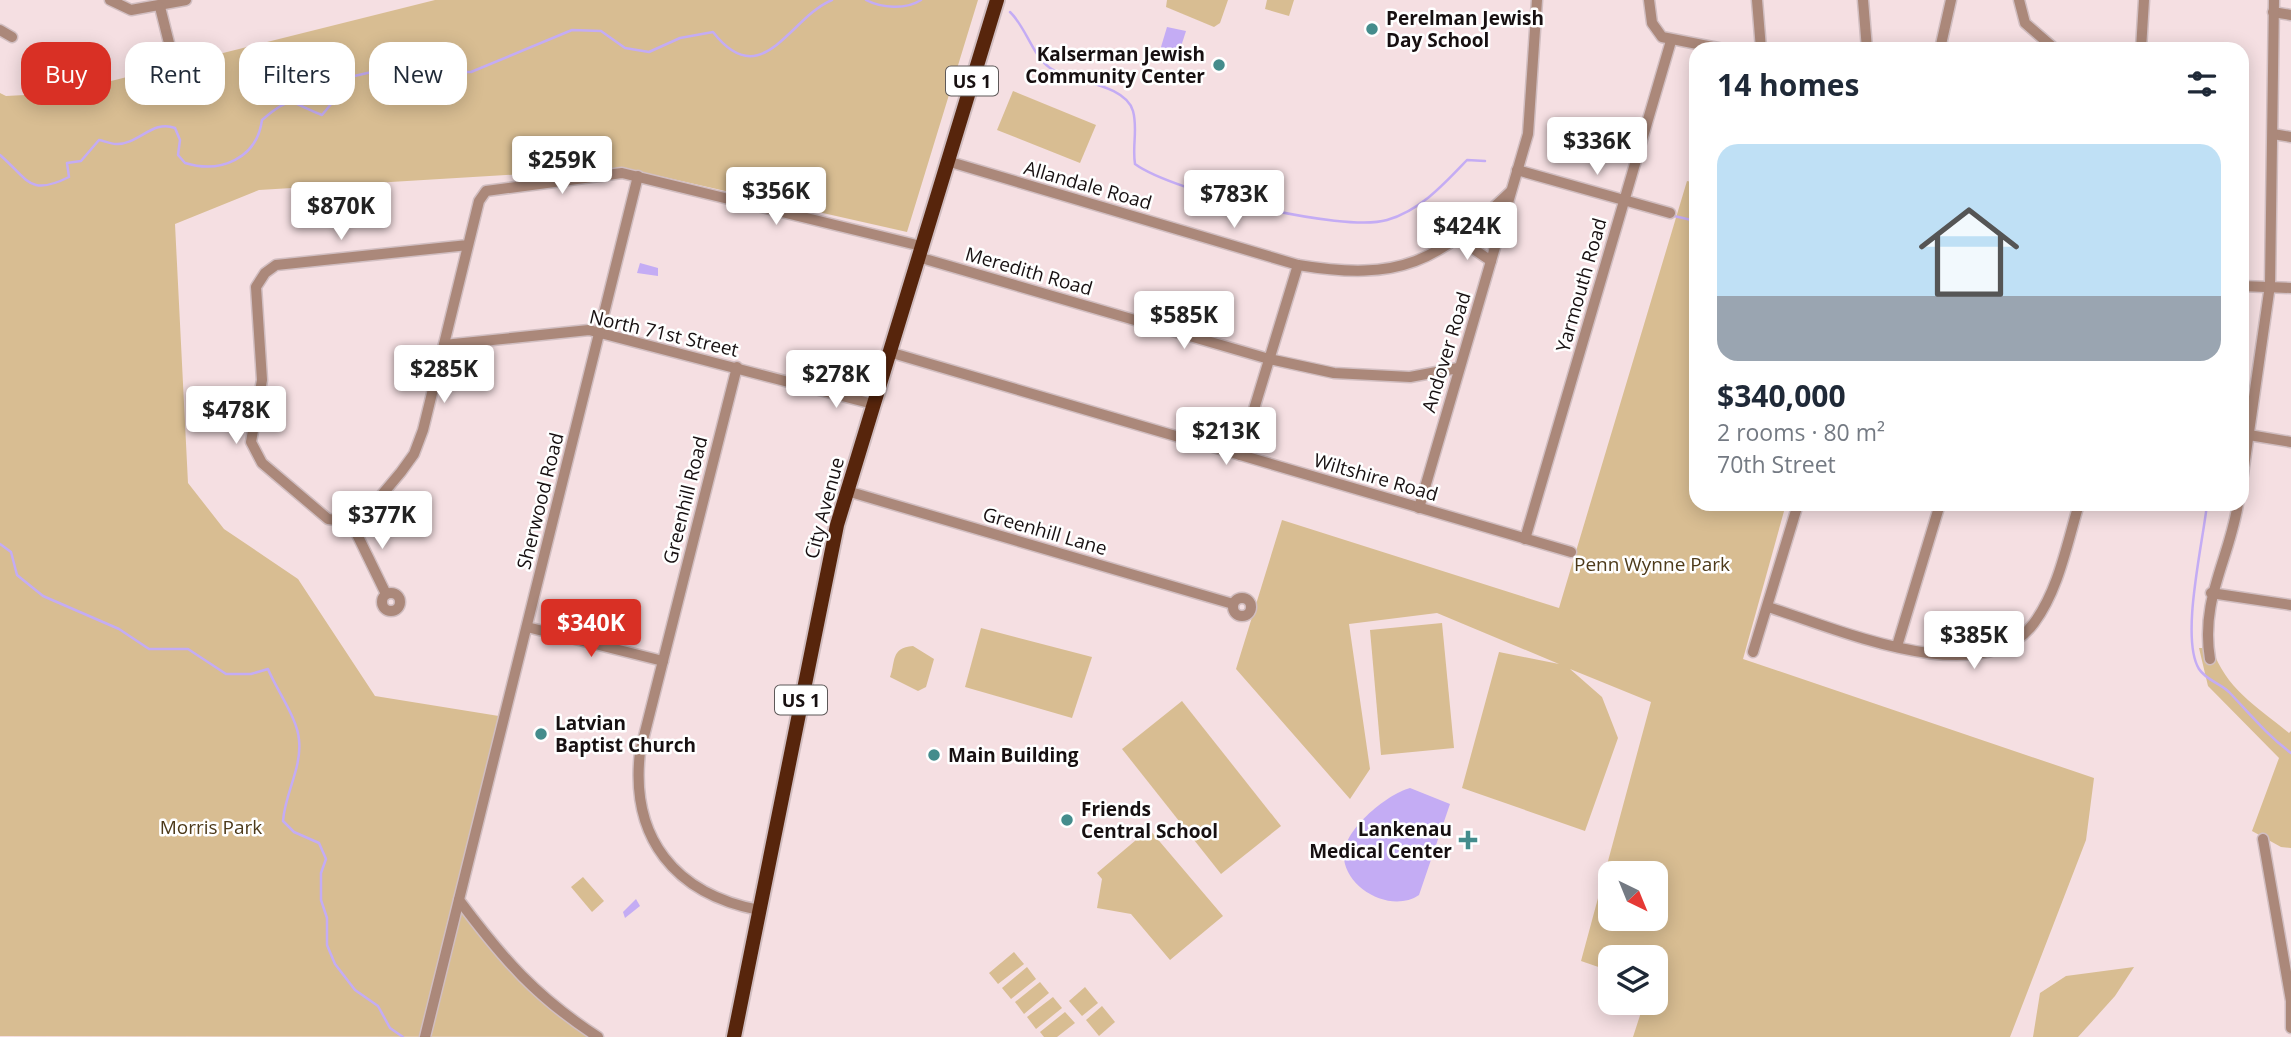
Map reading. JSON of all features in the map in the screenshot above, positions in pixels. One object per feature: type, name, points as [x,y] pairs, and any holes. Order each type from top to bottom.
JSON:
[{"type":"highway","name":"City Avenue","points":[[733,1037],[831,552],[873,404],[997,0]]},
{"type":"street","points":[[110,0],[131,10],[160,7],[186,0]]},
{"type":"street","name":"Andover Road","points":[[1419,508],[1492,261],[1531,114],[1537,0]]},
{"type":"street","points":[[1649,0],[1654,29],[1671,41],[1689,44]]},
{"type":"street","points":[[1757,0],[1760,42]]},
{"type":"street","points":[[1863,0],[1866,42]]},
{"type":"street","points":[[1942,42],[1951,0]]},
{"type":"street","points":[[2020,0],[2025,23],[2047,42]]},
{"type":"street","points":[[2141,42],[2144,0]]},
{"type":"street","points":[[2274,0],[2270,285],[2249,435],[2291,442]]},
{"type":"street","points":[[160,7],[169,42]]},
{"type":"street","points":[[2273,12],[2291,15]]},
{"type":"street","points":[[0,30],[12,37]]},
{"type":"street","name":"Yarmouth Road","points":[[1525,539],[1671,41]]},
{"type":"street","points":[[2273,134],[2291,137]]},
{"type":"street","name":"Allandale Road","points":[[947,161],[1298,265],[1342,272],[1388,270],[1418,262],[1459,239],[1510,192]]},
{"type":"street","points":[[1517,170],[1670,213]]},
{"type":"street","name":"Meredith Road","points":[[468,245],[479,201],[486,191],[622,173],[920,252],[1269,359],[1367,377],[1410,377],[1458,369]]},
{"type":"street","name":"Sherwood Road","points":[[425,1037],[638,176]]},
{"type":"street","points":[[1459,239],[1492,261]]},
{"type":"street","points":[[468,245],[423,430],[414,453],[364,516],[351,522],[328,519],[255,455],[251,442],[262,380],[256,293],[265,273],[276,265],[468,245]]},
{"type":"street","points":[[1240,455],[1298,265]]},
{"type":"street","points":[[2249,286],[2291,288]]},
{"type":"street","name":"North 71st Street","points":[[444,345],[589,330],[599,335],[737,367],[873,404]]},
{"type":"street","name":"Wiltshire Road","points":[[889,352],[1571,552]]},
{"type":"street","name":"Greenhill Road","points":[[737,367],[640,752],[637,780],[646,825],[668,864],[691,884],[718,899],[759,910]]},
{"type":"street","name":"Greenhill Lane","points":[[847,491],[1233,604]]},
{"type":"street","points":[[1753,652],[1796,511]]},
{"type":"street","points":[[1897,646],[1938,511]]},
{"type":"street","points":[[1768,607],[1936,655],[1967,657],[2001,649],[2023,636],[2041,613],[2054,586],[2077,511]]},
{"type":"street","points":[[2210,659],[2206,638],[2211,593],[2228,549],[2236,511]]},
{"type":"street","points":[[351,522],[386,594]]},
{"type":"street","points":[[2211,593],[2291,605]]},
{"type":"street","points":[[527,627],[663,661]]},
{"type":"street","points":[[2263,839],[2291,1001],[2291,1028]]},
{"type":"street","points":[[459,900],[502,957],[528,984],[566,1016],[598,1037]]},
{"type":"green space","name":"Morris Park","points":[[435,0],[978,0],[907,232],[624,168],[259,190],[175,224],[188,483],[224,529],[298,579],[375,696],[505,717],[457,899],[495,952],[593,1037],[0,1036],[0,93],[6,96],[21,95],[21,105],[111,105],[111,81],[125,78],[125,105],[225,105],[225,52],[239,49],[239,105],[355,105],[355,42],[267,42]]},
{"type":"green space","points":[[1167,0],[1228,0],[1220,23],[1214,27],[1166,7]]},
{"type":"green space","points":[[1267,0],[1294,0],[1289,16],[1265,9]]},
{"type":"green space","points":[[1013,91],[1096,125],[1080,163],[997,130]]},
{"type":"green space","name":"Penn Wynne Park","points":[[1687,181],[1689,511],[1784,511],[1743,659],[2094,778],[2086,840],[2010,1037],[1633,1037],[1640,1015],[1668,1015],[1668,945],[1598,945],[1598,967],[1581,961],[1598,898],[1598,931],[1668,931],[1668,861],[1608,861],[1651,702],[1570,669],[1602,697],[1618,738],[1585,831],[1462,788],[1499,652],[1559,664],[1437,613],[1349,624],[1370,769],[1350,799],[1236,669],[1282,520],[1559,608]]},
{"type":"green space","points":[[1442,623],[1454,748],[1381,755],[1370,630]]},
{"type":"green space","points":[[981,628],[1092,657],[1072,718],[965,687]]},
{"type":"green space","points":[[913,646],[934,659],[926,687],[918,691],[890,677],[897,653]]},
{"type":"green space","points":[[2199,648],[2212,648],[2225,675],[2243,696],[2289,733],[2291,731],[2291,848],[2281,847],[2252,831],[2279,758],[2208,686]]},
{"type":"green space","points":[[1182,701],[1281,826],[1221,874],[1122,749]]},
{"type":"green space","points":[[1149,829],[1223,916],[1170,960],[1131,914],[1097,908],[1102,879],[1097,873]]},
{"type":"green space","points":[[583,877],[604,901],[592,912],[571,887]]},
{"type":"green space","points":[[1014,952],[1024,964],[998,984],[989,973]]},
{"type":"green space","points":[[1027,967],[1036,979],[1011,999],[1002,988]]},
{"type":"green space","points":[[2134,967],[2115,996],[2078,1037],[2033,1037],[2040,993],[2066,976]]},
{"type":"green space","points":[[1040,982],[1049,993],[1024,1014],[1015,1002]]},
{"type":"green space","points":[[1085,987],[1098,1003],[1082,1016],[1069,1001]]},
{"type":"green space","points":[[1053,997],[1062,1008],[1036,1029],[1027,1017]]},
{"type":"green space","points":[[1102,1006],[1115,1022],[1099,1036],[1086,1020]]},
{"type":"green space","points":[[1065,1012],[1075,1023],[1057,1037],[1044,1037],[1040,1032]]},
{"type":"shaded area","points":[[1167,27],[1186,31],[1176,62],[1158,57]]},
{"type":"shaded area","points":[[640,263],[658,268],[658,276],[637,273]]},
{"type":"shaded area","points":[[1410,788],[1450,804],[1419,895],[1408,900],[1385,900],[1373,896],[1354,881],[1344,859],[1345,848],[1349,837],[1367,816],[1389,798]]},
{"type":"shaded area","points":[[636,899],[640,906],[625,918],[623,912]]},
{"type":"waterway","points":[[0,155],[24,178],[37,185],[45,185],[69,177],[67,163],[81,161],[99,140],[114,144],[124,143],[152,129],[167,126],[175,128],[180,140],[178,155],[185,163],[198,166],[224,164],[245,153],[259,133],[262,120],[280,106],[286,103],[297,104],[322,115],[336,98],[337,86],[350,77],[389,68],[423,66],[447,72],[471,72],[572,30],[601,31],[625,48],[649,52],[680,38],[713,32],[730,49],[746,56],[761,54],[775,46],[817,9],[832,0]]},
{"type":"waterway","points":[[866,0],[893,7],[921,0]]},
{"type":"waterway","points":[[1010,12],[1038,56],[1050,68],[1108,89],[1128,102],[1134,118],[1135,164],[1184,186],[1298,215],[1334,221],[1365,222],[1387,220],[1411,210],[1431,195],[1467,160],[1485,161]]},
{"type":"waterway","points":[[1674,216],[1689,219]]},
{"type":"waterway","points":[[2206,511],[2192,613],[2194,655],[2202,673],[2229,692],[2266,732],[2291,753]]},
{"type":"waterway","points":[[0,544],[11,552],[17,575],[43,596],[119,629],[149,649],[188,649],[226,674],[251,674],[268,669],[291,714],[299,740],[298,761],[283,821],[294,832],[319,843],[326,859],[321,873],[321,900],[327,918],[327,945],[335,964],[355,990],[378,1006],[390,1028],[403,1037]]},
{"type":"place","name":"Perelman Jewish Day School","points":[[1372,29]]},
{"type":"place","name":"Kalserman Jewish Community Center","points":[[1219,65]]},
{"type":"place","name":"Latvian Baptist Church","points":[[541,734]]},
{"type":"place","name":"Main Building","points":[[934,755]]},
{"type":"place","name":"Friends Central School","points":[[1067,820]]},
{"type":"place","name":"Lankenau Medical Center","points":[[1468,840]]}]
